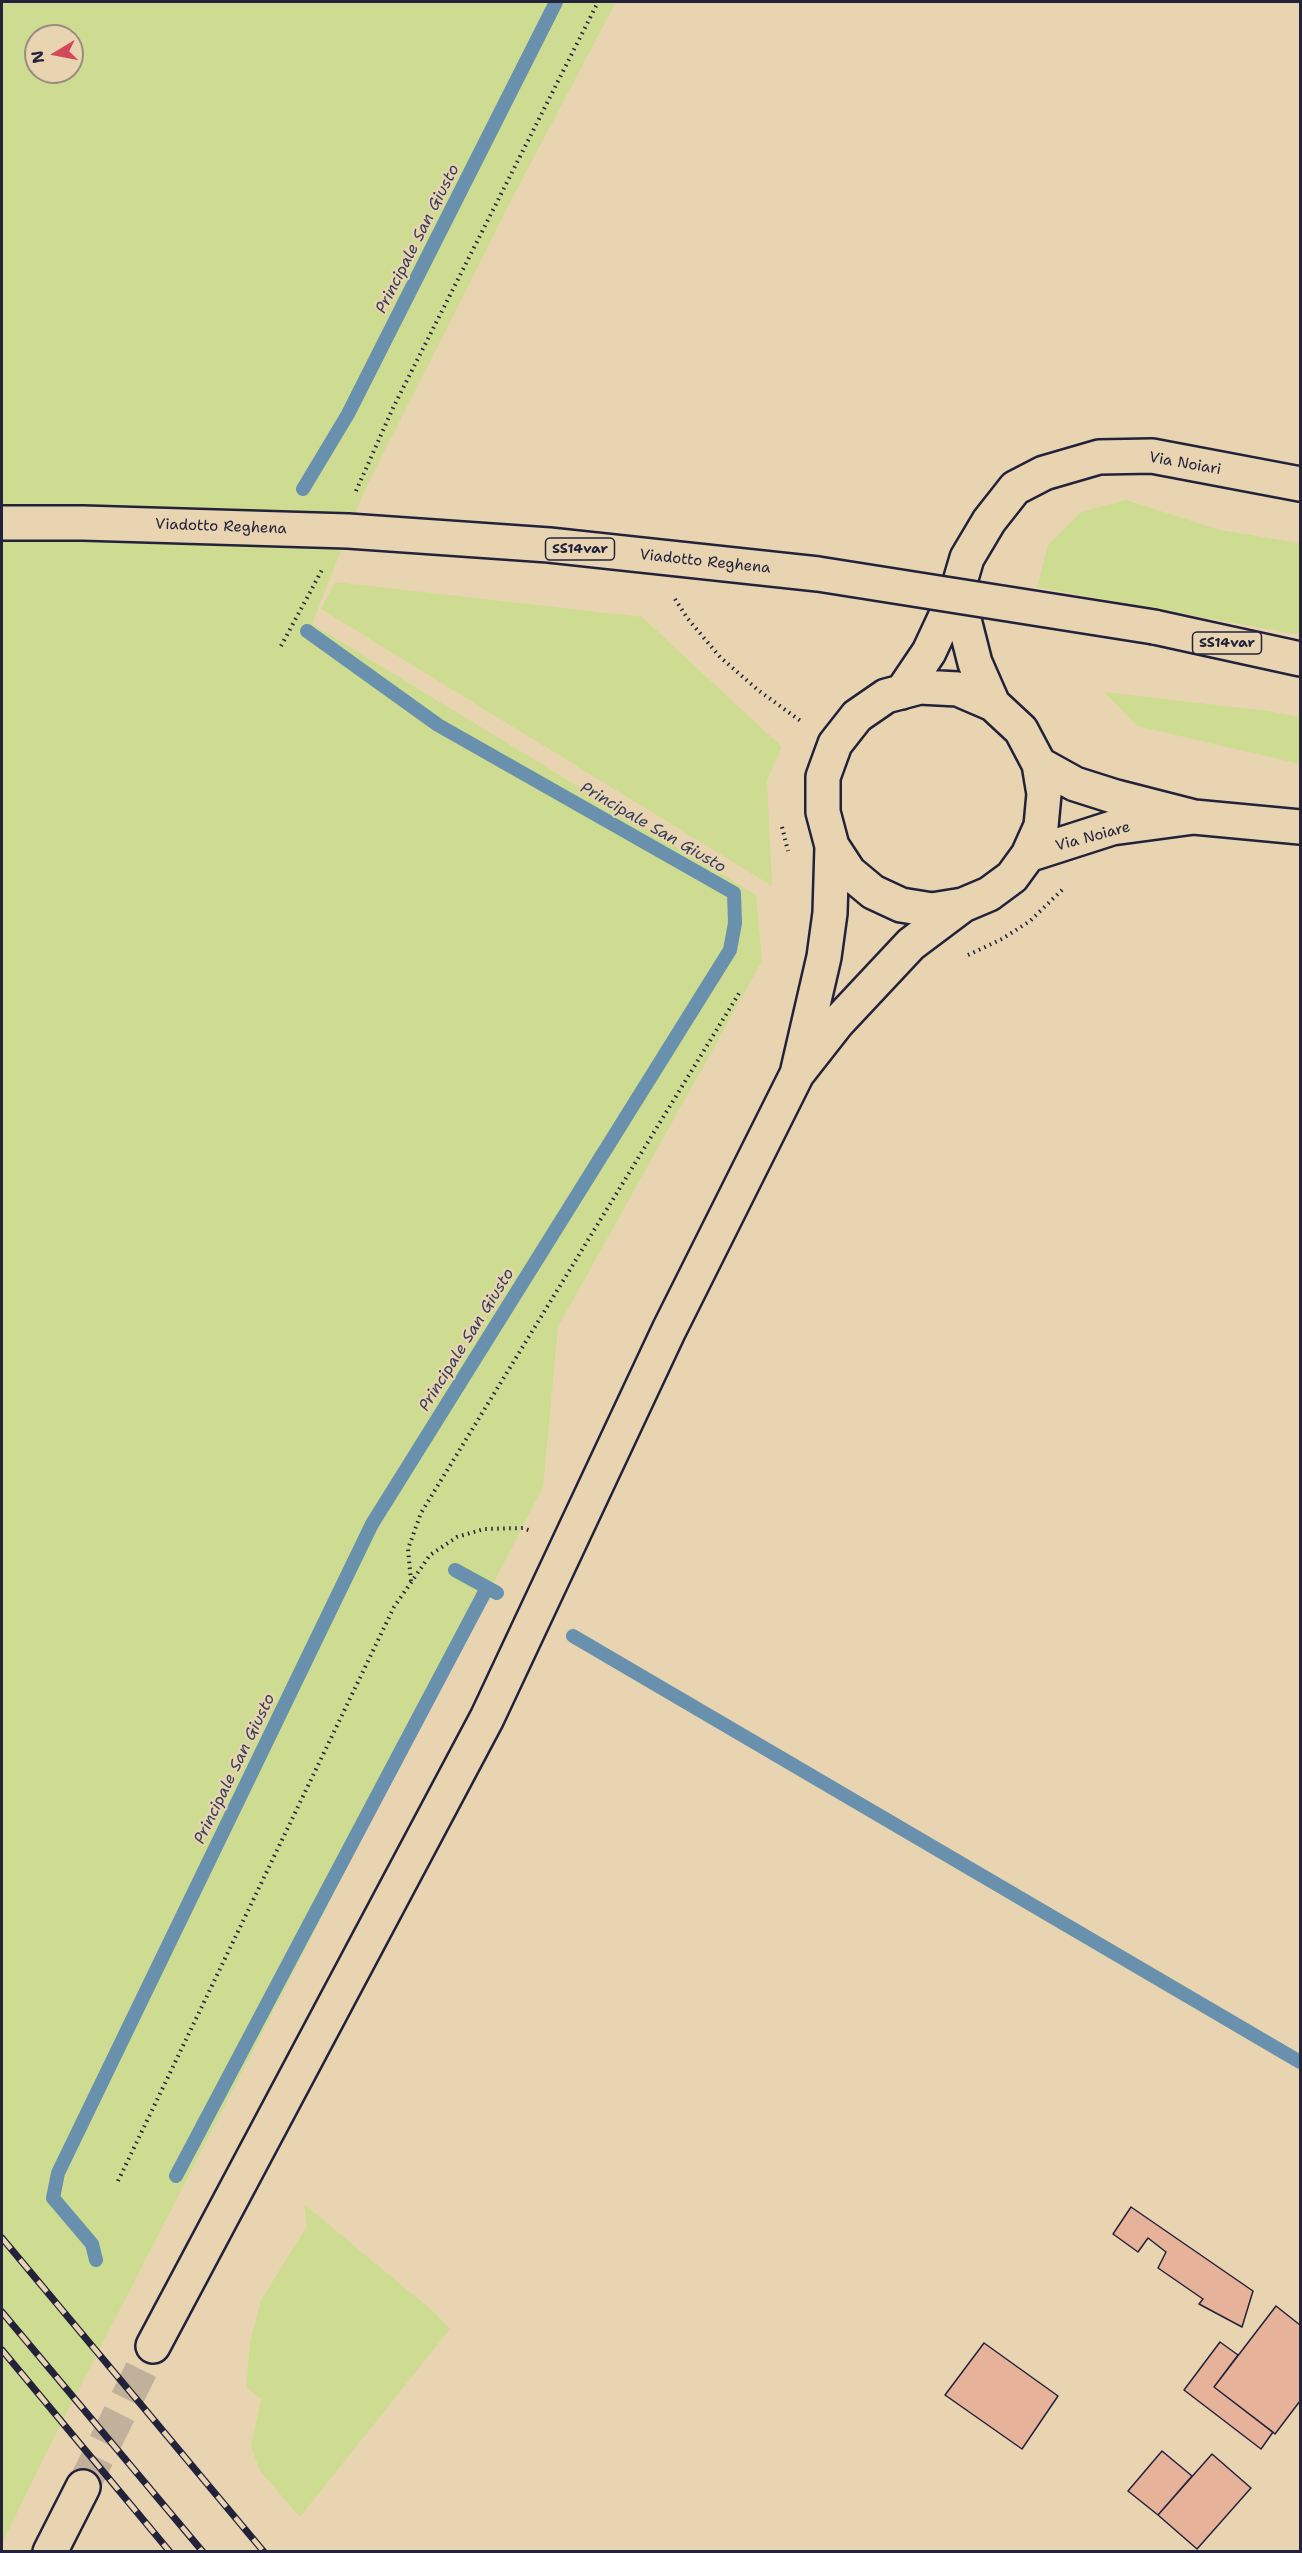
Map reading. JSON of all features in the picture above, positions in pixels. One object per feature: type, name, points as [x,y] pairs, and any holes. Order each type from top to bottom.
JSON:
[{"type":"main road","name":"Via Noiari","points":[[902,692],[929,652],[957,592],[967,558],[989,521],[1016,489],[1044,473],[1099,457],[1152,456],[1300,484]]},
{"type":"main road","name":"Viadotto Reghena","points":[[2,523],[83,523],[348,531],[549,545],[818,574],[1154,627],[1300,659]]},
{"type":"main road","points":[[957,592],[975,663],[993,704]]},
{"type":"main road","points":[[797,1074],[824,957],[830,913],[832,846],[823,812],[823,777],[835,744],[857,716],[886,696],[920,687],[958,689],[993,704],[1021,730],[1038,764],[1044,794],[1041,826],[1028,855],[1011,877],[989,894],[963,905],[932,910],[901,905],[873,892],[849,872],[832,846]]},
{"type":"main road","name":"Via Noiare","points":[[1038,764],[1085,787],[1194,817],[1300,827]]},
{"type":"main road","name":"Via Noiare","points":[[1028,855],[1112,828],[1194,817]]},
{"type":"main road","points":[[153,2346],[487,1718],[669,1330],[797,1074],[837,1023],[903,952],[963,905]]},
{"type":"main road","points":[[50,2552],[83,2487]]},
{"type":"path","points":[[355,495],[393,408],[598,2]]},
{"type":"path","points":[[281,646],[326,560]]},
{"type":"path","points":[[671,593],[688,619],[720,657],[758,690],[835,744]]},
{"type":"path","points":[[961,957],[1002,939],[1030,921],[1061,890],[1071,884]]},
{"type":"path","points":[[411,1582],[408,1549],[421,1513],[741,990]]},
{"type":"path","points":[[118,2181],[394,1606],[430,1555],[458,1537],[484,1529],[523,1528],[568,1546]]},
{"type":"green space","points":[[2,2],[616,2],[516,191],[364,492],[312,624],[756,895],[762,961],[558,1327],[543,1487],[45,2455],[2,2544]]},
{"type":"green space","points":[[1126,500],[1220,530],[1300,543],[1300,635],[1037,587],[1048,545],[1081,512]]},
{"type":"green space","points":[[335,582],[642,617],[782,747],[767,780],[772,886],[321,609]]},
{"type":"green space","points":[[1104,692],[1268,711],[1300,717],[1300,764],[1137,726]]},
{"type":"green space","points":[[304,2204],[435,2313],[450,2329],[300,2517],[260,2471],[251,2446],[261,2399],[246,2387],[250,2343],[261,2300],[307,2226]]},
{"type":"building","points":[[1131,2207],[1253,2291],[1242,2327],[1199,2304],[1203,2299],[1158,2268],[1166,2252],[1148,2238],[1138,2252],[1113,2234]]},
{"type":"building","points":[[1276,2306],[1300,2325],[1300,2401],[1275,2434],[1214,2387]]},
{"type":"building","points":[[1220,2342],[1238,2355],[1214,2387],[1273,2432],[1261,2449],[1184,2390]]},
{"type":"building","points":[[984,2343],[1058,2396],[1022,2449],[945,2395]]},
{"type":"building","points":[[1162,2451],[1192,2476],[1158,2515],[1128,2491]]},
{"type":"building","points":[[1212,2454],[1251,2488],[1197,2549],[1158,2515]]},
{"type":"waterway","name":"Principale San Giusto","points":[[303,489],[348,414],[556,2]]},
{"type":"waterway","name":"Principale San Giusto","points":[[96,2260],[92,2244],[53,2198],[58,2173],[372,1524],[730,950],[735,923],[734,893],[438,725],[307,631]]},
{"type":"waterway","points":[[455,1570],[497,1593]]},
{"type":"waterway","points":[[176,2176],[487,1588]]},
{"type":"waterway","points":[[573,1636],[1300,2062]]},
{"type":"tunnel","points":[[83,2487],[153,2346]]},
{"type":"railway","points":[[2,2238],[264,2552]]},
{"type":"railway","points":[[2,2312],[203,2552]]},
{"type":"railway","points":[[2,2350],[170,2552]]}]
